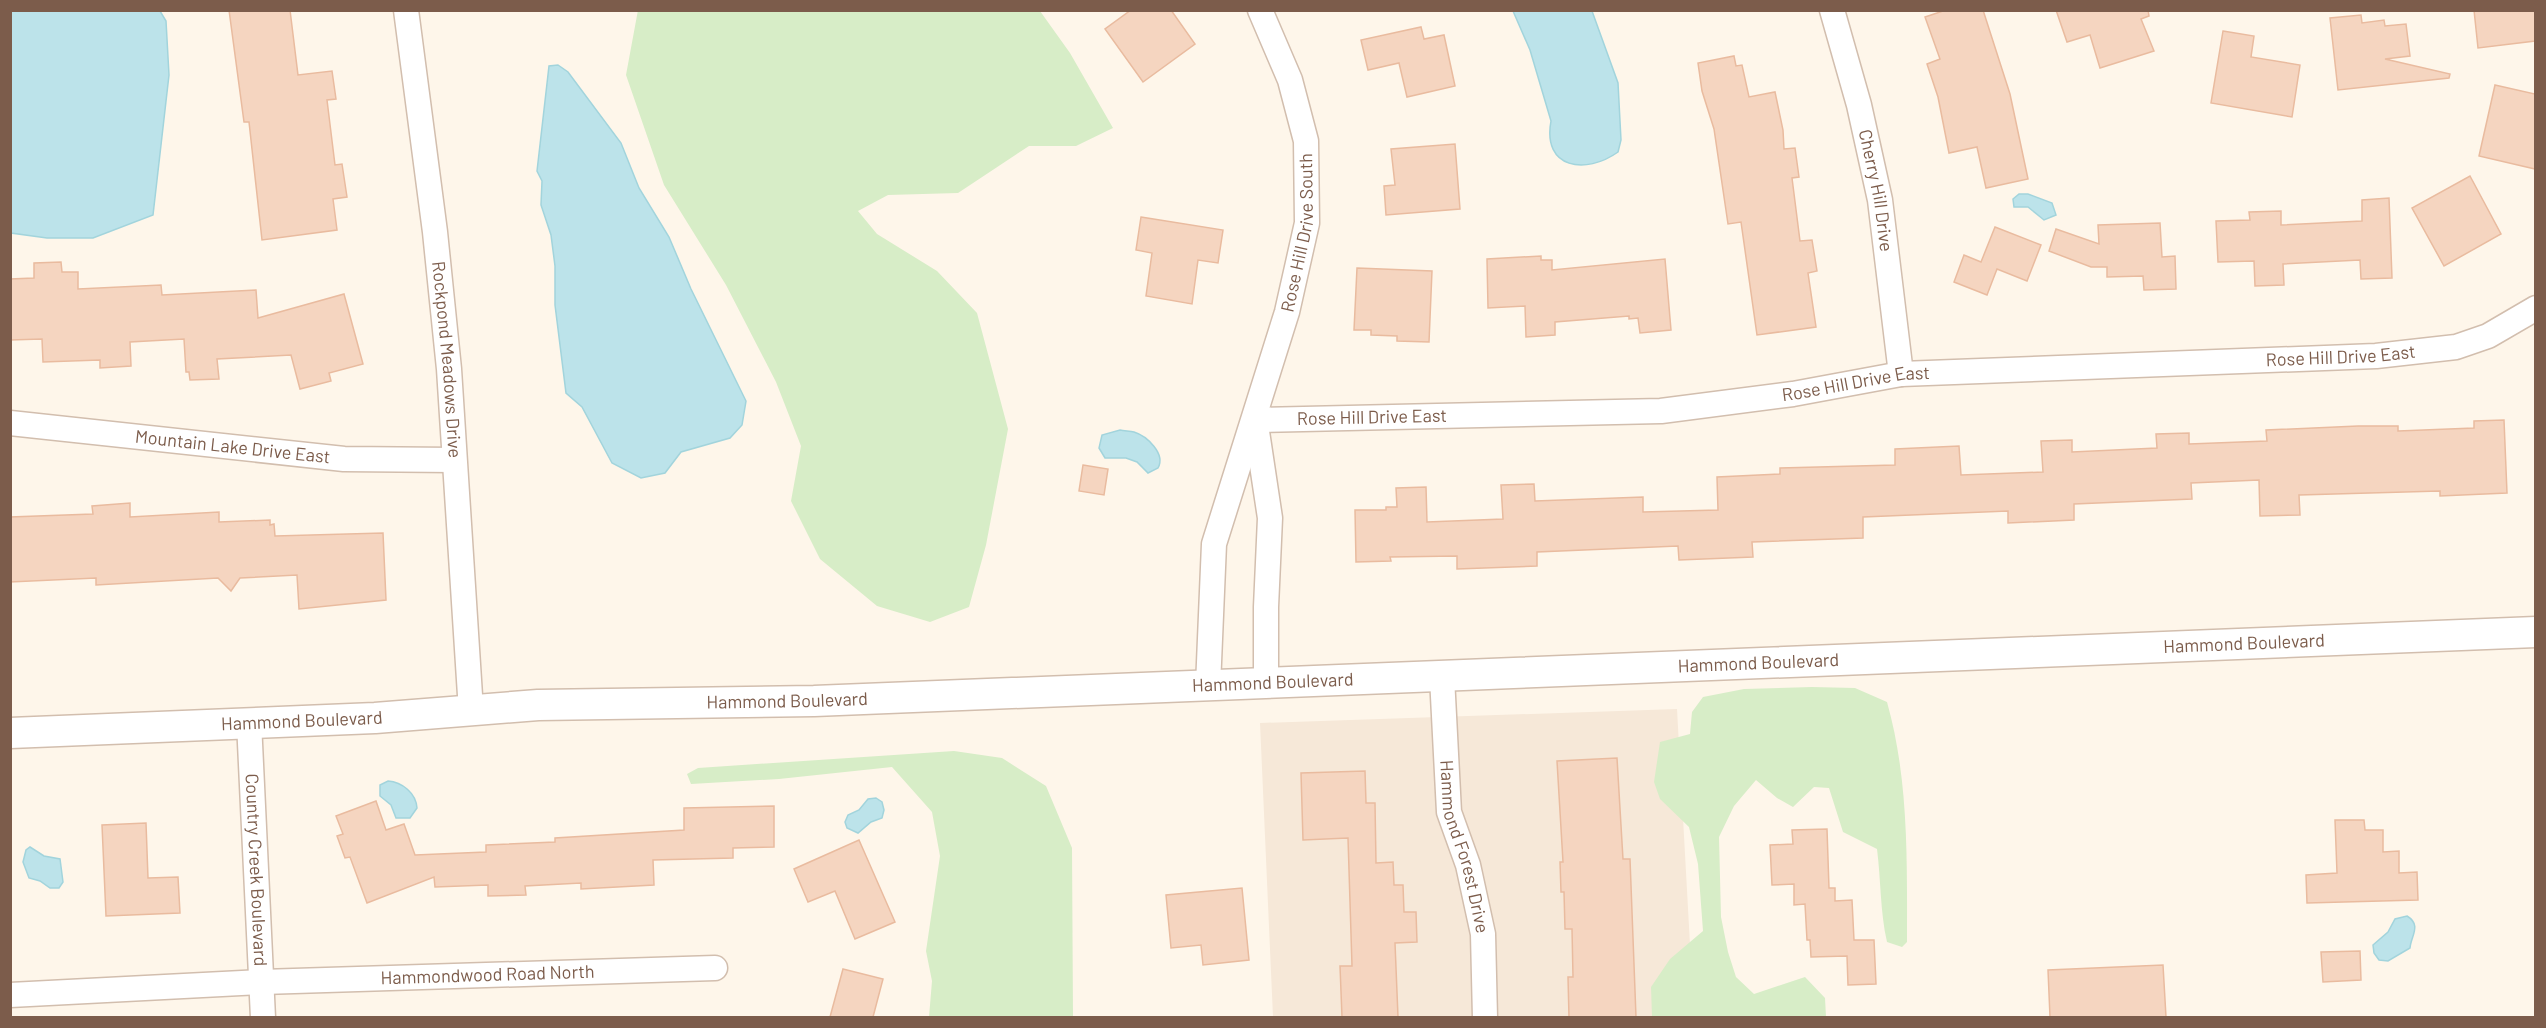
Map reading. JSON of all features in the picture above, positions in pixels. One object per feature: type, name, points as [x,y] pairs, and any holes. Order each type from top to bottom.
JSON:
[{"type":"street","name":"Rockpond Meadows Drive","points":[[406,10],[435,232],[449,369],[471,711]]},
{"type":"street","name":"Rose Hill Drive South","points":[[1208,686],[1214,544],[1255,420],[1287,312],[1307,223],[1306,141],[1290,80],[1260,10]]},
{"type":"street","name":"Cherry Hill Drive","points":[[1832,10],[1859,105],[1880,200],[1902,374]]},
{"type":"street","name":"Rose Hill Drive East","points":[[1255,420],[1661,411],[1793,394],[1902,374],[2376,356],[2456,347],[2488,336],[2535,308]]},
{"type":"street","name":"Rose Hill Drive South","points":[[1255,420],[1270,518],[1266,607],[1266,684]]},
{"type":"street","name":"Mountain Lake Drive East","points":[[10,423],[344,459],[454,460]]},
{"type":"street","name":"Hammond Boulevard","points":[[10,733],[375,718],[538,705],[814,701],[2535,632]]},
{"type":"street","name":"Hammond Forest Drive","points":[[1442,677],[1449,813],[1468,865],[1483,934],[1485,1017]]},
{"type":"street","name":"Country Creek Boulevard","points":[[249,722],[263,1017]]},
{"type":"street","name":"Hammondwood Road North","points":[[10,995],[262,982],[715,968]]},
{"type":"shaded area","points":[[1677,709],[1694,1017],[1273,1017],[1260,723]]},
{"type":"green space","points":[[638,10],[1040,11],[1070,53],[1113,128],[1076,146],[1029,146],[958,193],[888,195],[858,211],[877,234],[937,271],[977,313],[1008,429],[986,545],[969,607],[930,622],[877,606],[820,559],[791,501],[801,446],[776,382],[726,285],[664,185],[626,75]]},
{"type":"green space","points":[[1855,688],[1887,702],[1903,791],[1907,942],[1902,947],[1887,942],[1877,849],[1843,832],[1829,788],[1814,787],[1793,807],[1777,798],[1756,780],[1734,806],[1719,837],[1721,917],[1728,952],[1736,977],[1754,994],[1805,977],[1825,998],[1826,1017],[1652,1017],[1651,987],[1670,959],[1703,931],[1698,864],[1689,827],[1660,799],[1654,782],[1660,742],[1690,734],[1692,712],[1703,697],[1744,689]]},
{"type":"green space","points":[[954,751],[1002,758],[1046,786],[1072,848],[1073,1017],[929,1017],[932,981],[926,951],[940,856],[932,812],[892,767],[779,779],[691,784],[687,774],[698,768]]},
{"type":"water","points":[[11,10],[160,11],[166,21],[169,75],[153,215],[93,238],[47,238],[11,233]]},
{"type":"water","points":[[1513,11],[1592,11],[1618,83],[1621,140],[1618,152],[1593,164],[1580,165],[1560,158],[1553,149],[1550,137],[1551,121],[1530,50]]},
{"type":"water","points":[[558,65],[568,72],[621,143],[639,188],[669,237],[691,289],[746,401],[742,425],[730,438],[681,452],[665,473],[641,478],[612,463],[582,407],[566,393],[555,305],[555,266],[551,235],[541,205],[542,181],[537,171],[549,66]]},
{"type":"water","points":[[2019,194],[2028,194],[2052,203],[2056,215],[2044,220],[2028,207],[2014,207],[2013,199]]},
{"type":"water","points":[[1120,430],[1134,432],[1154,446],[1159,457],[1158,468],[1148,473],[1137,462],[1126,458],[1105,458],[1099,448],[1102,435]]},
{"type":"water","points":[[388,781],[403,786],[414,798],[417,808],[410,818],[396,818],[391,805],[380,796],[380,785]]},
{"type":"water","points":[[876,798],[882,802],[884,810],[882,818],[871,822],[858,833],[847,828],[845,822],[848,815],[859,810],[868,799]]},
{"type":"water","points":[[30,847],[44,856],[60,859],[63,882],[59,888],[50,888],[40,881],[29,878],[23,862],[26,850]]},
{"type":"water","points":[[2407,916],[2415,927],[2410,948],[2388,961],[2379,960],[2374,953],[2373,945],[2388,932],[2395,919]]},
{"type":"building","points":[[229,10],[290,10],[298,75],[332,71],[336,99],[327,100],[335,165],[342,164],[347,197],[333,199],[337,230],[262,240],[249,122],[244,122]]},
{"type":"building","points":[[1131,10],[1171,10],[1195,44],[1143,82],[1105,29]]},
{"type":"building","points":[[1946,10],[1983,10],[2010,94],[2028,179],[1986,188],[1977,147],[1949,153],[1938,97],[1927,64],[1940,59],[1925,17]]},
{"type":"building","points":[[2056,10],[2148,10],[2149,16],[2141,19],[2154,51],[2100,68],[2090,35],[2067,42]]},
{"type":"building","points":[[2474,10],[2535,10],[2535,41],[2478,48]]},
{"type":"building","points":[[2361,15],[2362,23],[2384,20],[2385,26],[2406,24],[2410,56],[2385,59],[2450,74],[2449,78],[2338,90],[2330,18]]},
{"type":"building","points":[[1421,27],[1424,39],[1444,35],[1455,86],[1407,97],[1399,63],[1368,70],[1361,40]]},
{"type":"building","points":[[2223,31],[2254,36],[2251,57],[2300,65],[2292,117],[2211,103]]},
{"type":"building","points":[[1734,56],[1736,66],[1742,65],[1749,97],[1775,92],[1783,130],[1784,149],[1795,148],[1799,177],[1792,178],[1800,241],[1812,240],[1817,271],[1808,273],[1816,327],[1757,335],[1741,222],[1728,224],[1714,129],[1702,91],[1698,63]]},
{"type":"building","points":[[2495,85],[2535,94],[2535,169],[2479,156]]},
{"type":"building","points":[[1455,144],[1460,209],[1386,215],[1384,186],[1395,185],[1391,149]]},
{"type":"building","points":[[2470,176],[2501,234],[2444,266],[2412,208]]},
{"type":"building","points":[[2389,198],[2392,278],[2361,279],[2360,260],[2283,264],[2284,285],[2255,286],[2254,261],[2218,262],[2216,221],[2250,220],[2249,212],[2281,211],[2281,225],[2362,221],[2362,200]]},
{"type":"building","points":[[1141,217],[1223,230],[1218,263],[1198,260],[1192,304],[1146,296],[1152,253],[1136,250]]},
{"type":"building","points":[[2160,223],[2162,257],[2175,256],[2176,289],[2144,290],[2143,276],[2107,277],[2107,267],[2091,267],[2049,251],[2056,229],[2099,244],[2098,225]]},
{"type":"building","points":[[1995,227],[2041,245],[2027,281],[1997,269],[1987,295],[1954,282],[1964,255],[1981,262]]},
{"type":"building","points":[[1541,256],[1541,260],[1552,260],[1552,270],[1665,259],[1671,330],[1640,333],[1638,318],[1629,319],[1629,316],[1555,322],[1555,335],[1526,337],[1525,306],[1488,308],[1487,259]]},
{"type":"building","points":[[61,262],[62,272],[78,272],[78,289],[161,285],[162,295],[256,290],[258,318],[344,294],[363,364],[329,373],[331,381],[300,389],[291,355],[217,359],[219,379],[190,380],[189,372],[186,372],[184,339],[130,342],[131,366],[100,368],[100,360],[43,362],[42,339],[10,340],[10,279],[34,278],[34,263]]},
{"type":"building","points":[[1357,268],[1432,271],[1429,342],[1397,341],[1397,336],[1371,335],[1371,330],[1354,330]]},
{"type":"building","points":[[2504,420],[2507,493],[2440,496],[2440,491],[2299,495],[2300,515],[2260,516],[2259,480],[2191,483],[2192,499],[2074,504],[2074,520],[2008,523],[2008,511],[1863,517],[1863,538],[1752,542],[1753,557],[1679,560],[1678,546],[1537,552],[1537,566],[1457,569],[1457,556],[1390,557],[1391,561],[1356,562],[1355,510],[1386,510],[1386,507],[1397,507],[1396,488],[1426,487],[1427,522],[1503,519],[1501,485],[1534,484],[1535,501],[1643,497],[1643,512],[1718,510],[1717,477],[1780,474],[1780,468],[1895,465],[1895,449],[1959,446],[1961,475],[2043,472],[2041,441],[2072,440],[2072,452],[2157,448],[2156,434],[2189,433],[2189,444],[2267,441],[2266,430],[2358,426],[2398,426],[2398,431],[2474,428],[2474,421]]},
{"type":"building","points":[[1083,465],[1108,469],[1104,495],[1079,491]]},
{"type":"building","points":[[130,503],[130,517],[219,512],[219,522],[270,520],[270,525],[274,524],[275,536],[383,533],[386,600],[299,609],[297,575],[240,578],[231,591],[218,578],[96,585],[96,578],[10,582],[10,517],[93,514],[92,506]]},
{"type":"building","points":[[1617,758],[1623,859],[1630,859],[1636,1017],[1569,1017],[1568,977],[1573,977],[1572,929],[1565,929],[1564,892],[1561,892],[1560,862],[1563,862],[1557,761]]},
{"type":"building","points":[[1365,771],[1366,803],[1375,803],[1376,863],[1393,862],[1394,885],[1403,885],[1404,912],[1416,912],[1417,942],[1395,943],[1398,1017],[1342,1017],[1340,966],[1352,966],[1348,838],[1303,840],[1301,773]]},
{"type":"building","points":[[376,801],[386,830],[404,824],[415,855],[486,852],[486,845],[555,842],[555,838],[684,830],[684,808],[774,806],[774,847],[733,848],[733,858],[653,860],[654,885],[581,889],[581,883],[525,886],[526,895],[488,896],[488,885],[435,887],[434,877],[367,903],[350,857],[345,858],[337,836],[343,834],[336,816]]},
{"type":"building","points":[[2335,820],[2364,820],[2365,830],[2383,830],[2383,852],[2399,851],[2399,873],[2417,872],[2418,900],[2307,903],[2306,875],[2337,873]]},
{"type":"building","points":[[146,823],[148,878],[178,877],[180,913],[106,916],[102,825]]},
{"type":"building","points":[[1827,829],[1829,888],[1835,888],[1835,901],[1852,900],[1854,940],[1874,940],[1876,984],[1848,985],[1847,956],[1811,957],[1810,940],[1807,940],[1805,904],[1794,905],[1794,884],[1772,885],[1770,845],[1793,844],[1792,830]]},
{"type":"building","points":[[859,840],[895,922],[855,939],[835,891],[808,902],[794,869]]},
{"type":"building","points":[[1242,888],[1249,960],[1203,965],[1201,945],[1171,948],[1166,895]]},
{"type":"building","points":[[2360,951],[2361,980],[2323,982],[2321,952]]},
{"type":"building","points":[[2163,965],[2166,1017],[2050,1017],[2048,970]]},
{"type":"building","points":[[843,969],[883,979],[873,1017],[830,1017]]}]
